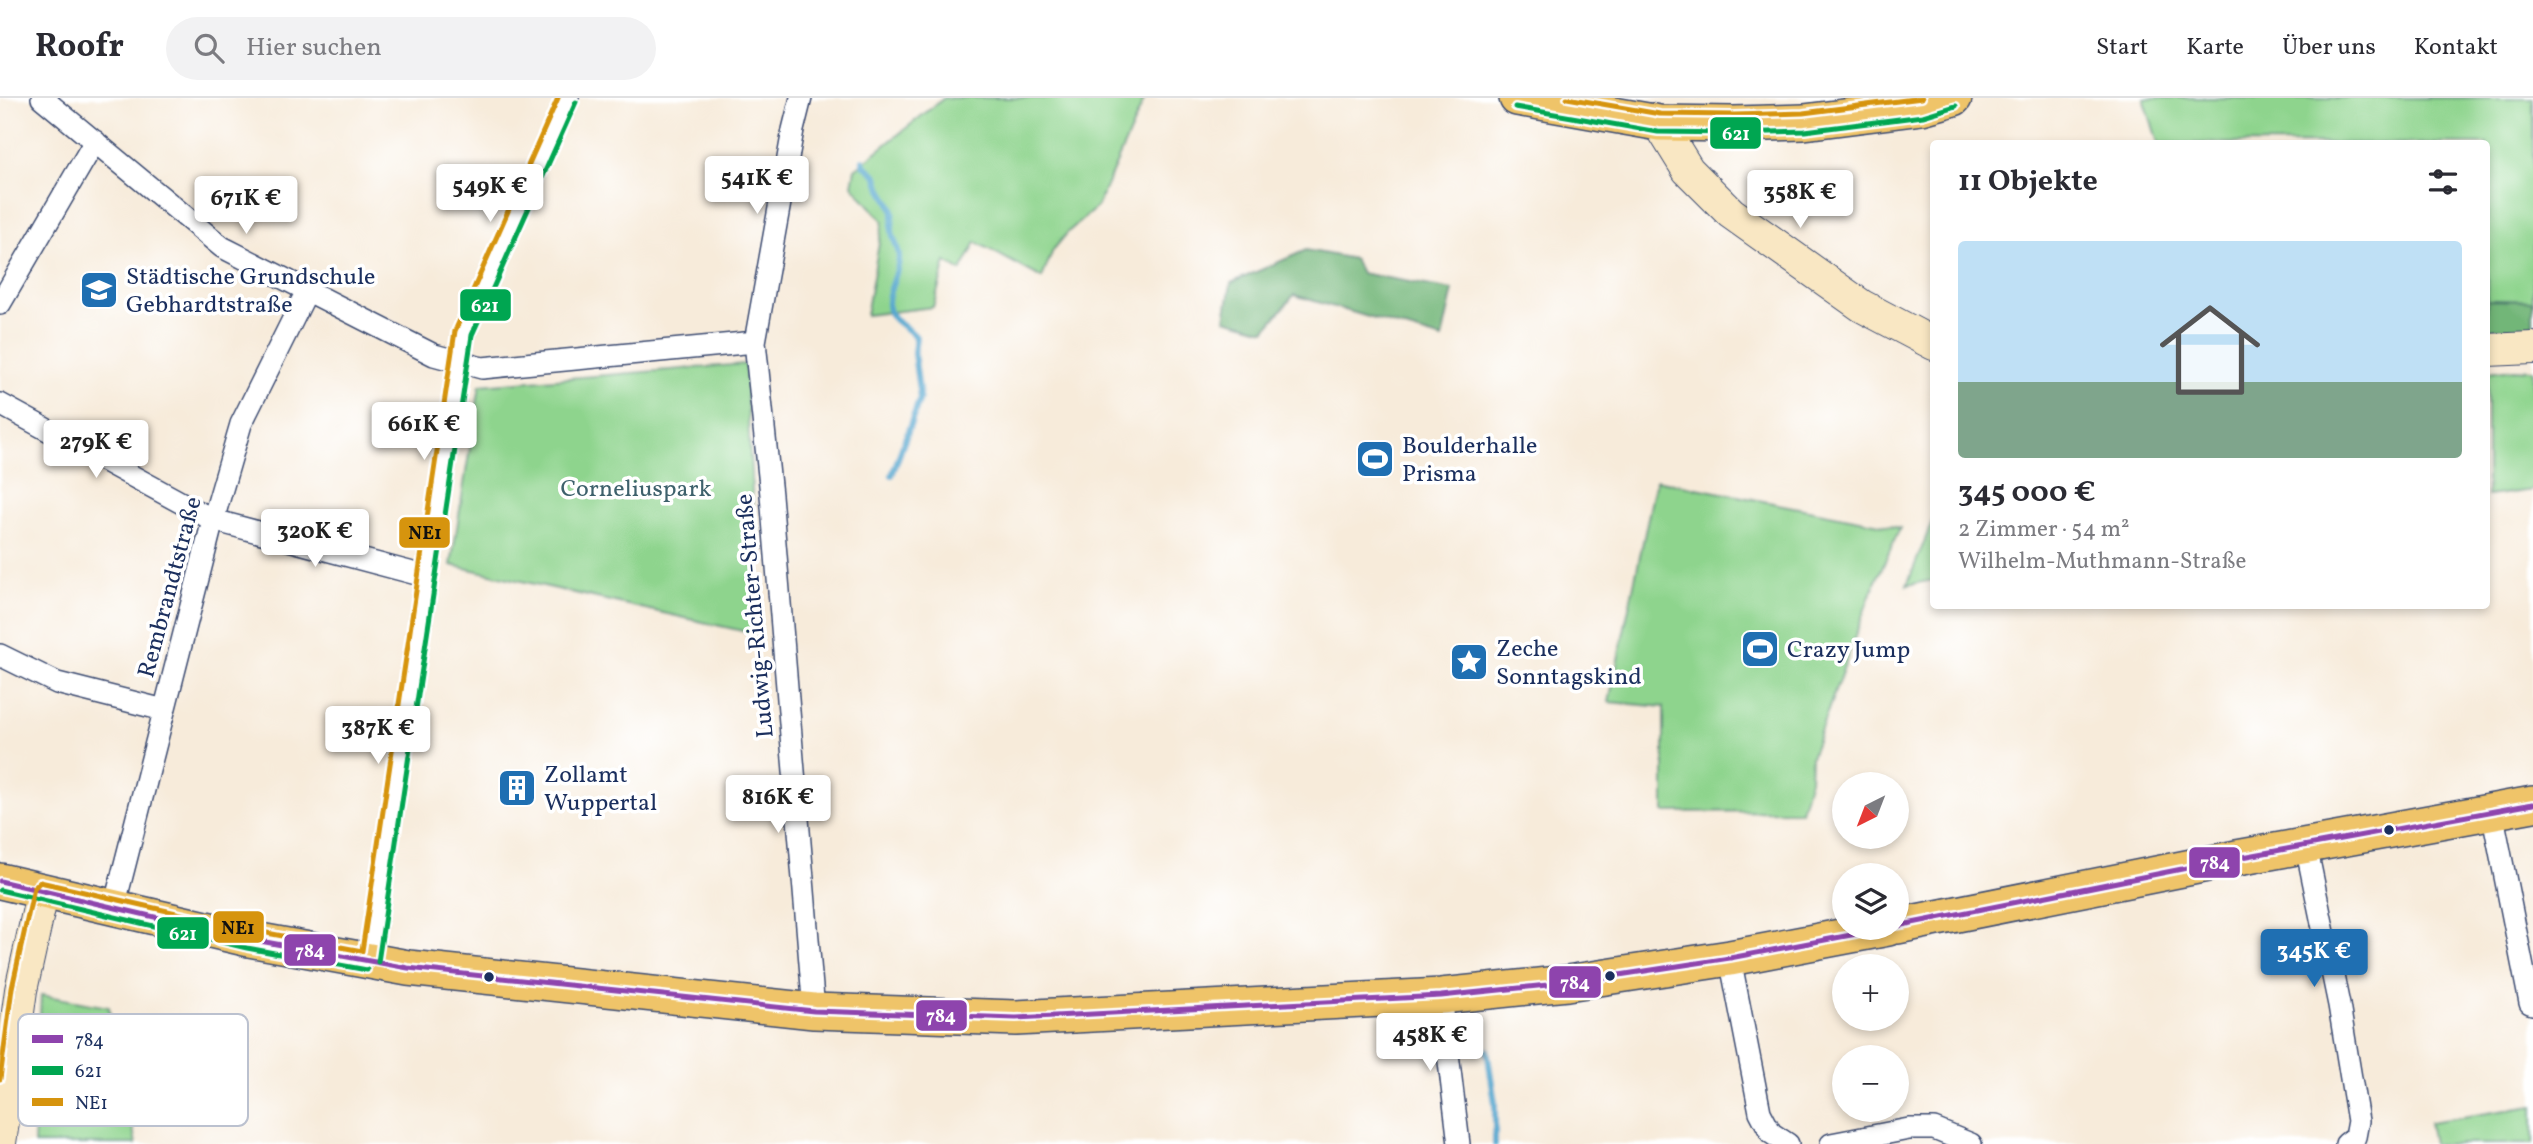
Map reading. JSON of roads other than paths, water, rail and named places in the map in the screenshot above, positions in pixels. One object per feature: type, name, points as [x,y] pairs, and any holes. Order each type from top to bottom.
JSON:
[{"type":"main road","points":[[1517,98],[1659,123],[1804,122],[1922,107],[1954,98]]},
{"type":"main road","points":[[1659,123],[1688,170],[1711,196],[1731,213],[1863,306],[1930,342]]},
{"type":"main road","points":[[2490,351],[2533,348]]},
{"type":"main road","points":[[1909,924],[2533,804]]},
{"type":"main road","points":[[0,881],[249,939],[369,961],[492,977],[814,1011],[1016,1018],[1441,996],[1567,984],[1832,939]]},
{"type":"main road","points":[[0,1143],[21,990],[43,890]]},
{"type":"street","points":[[42,98],[222,247],[434,355],[482,368],[755,342]]},
{"type":"street","points":[[369,961],[464,333],[568,98]]},
{"type":"street","name":"Ludwig-Richter-Straße","points":[[801,98],[755,342],[771,495],[814,1011]]},
{"type":"street","points":[[0,304],[95,141]]},
{"type":"street","name":"Rembrandtstraße","points":[[114,907],[213,520],[241,424],[307,291]]},
{"type":"street","points":[[0,404],[213,520],[428,577]]},
{"type":"street","points":[[0,655],[57,683],[164,710]]},
{"type":"street","points":[[2492,811],[2530,1003],[2533,1004]]},
{"type":"street","points":[[2305,846],[2339,1005],[2358,1121],[2355,1137],[2346,1144]]},
{"type":"street","points":[[1730,958],[1760,1112],[1772,1133],[1788,1144]]},
{"type":"street","points":[[1441,996],[1459,1144]]},
{"type":"street","points":[[1831,1144],[1909,1129],[1934,1129],[1971,1144]]},
{"type":"waterway","points":[[863,160],[863,164],[877,176],[893,212],[892,231],[899,258],[888,298],[889,310],[894,318],[916,337],[914,353],[920,398],[892,475]]},
{"type":"waterway","points":[[1487,1050],[1495,1103],[1495,1144]]},
{"type":"place","name":"Städtische Grundschule Gebhardtstraße","points":[[99,290]]},
{"type":"place","name":"Boulderhalle Prisma","points":[[1375,459]]},
{"type":"place","name":"Crazy Jump","points":[[1760,649]]},
{"type":"place","name":"Zeche Sonntagskind","points":[[1469,662]]},
{"type":"place","name":"Zollamt Wuppertal","points":[[517,788]]},
{"type":"park label","name":"Corneliuspark","points":[[636,488]]}]
